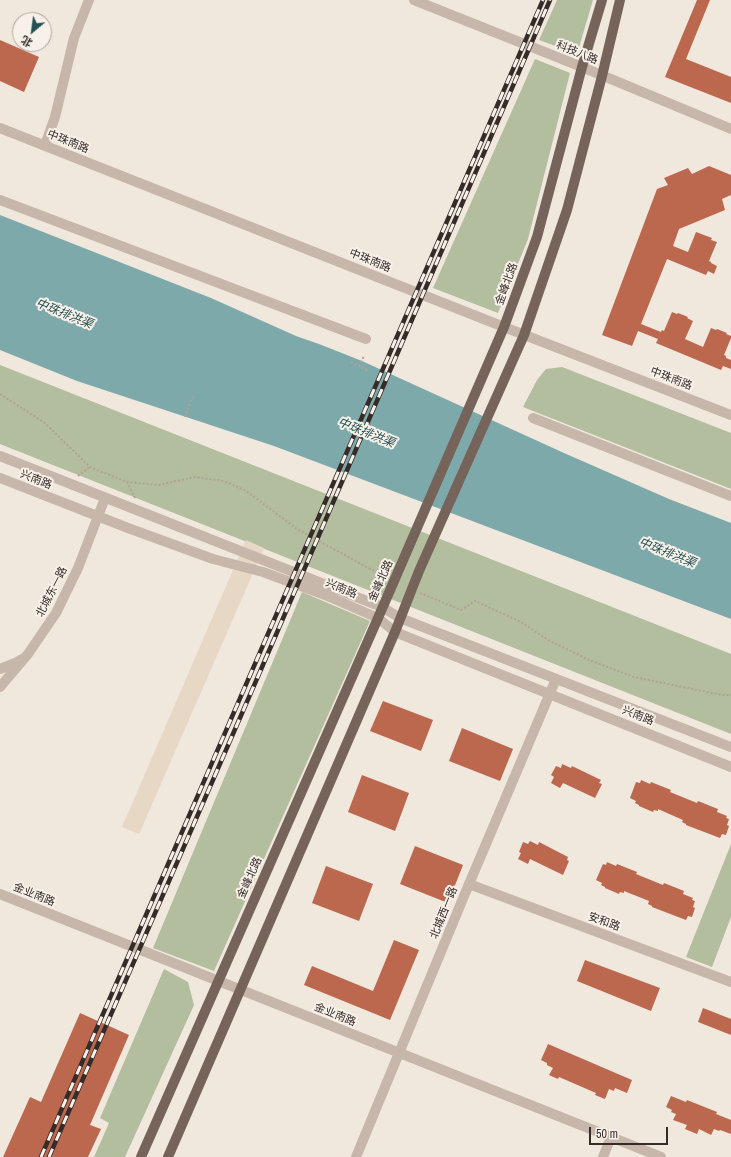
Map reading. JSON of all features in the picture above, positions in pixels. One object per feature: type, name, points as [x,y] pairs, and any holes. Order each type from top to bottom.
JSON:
[{"type":"main road","name":"金峰北路","points":[[140,1157],[402,564],[504,327],[537,237],[582,67],[602,0]]},
{"type":"main road","points":[[168,1157],[400,618],[411,589],[524,335],[567,210],[620,0]]},
{"type":"street","points":[[45,145],[55,117],[74,38],[89,0]]},
{"type":"street","name":"科技八路","points":[[414,0],[582,67],[731,130]]},
{"type":"street","name":"中珠南路","points":[[0,128],[731,415]]},
{"type":"street","points":[[0,200],[366,339]]},
{"type":"street","points":[[533,418],[731,496]]},
{"type":"street","name":"兴南路","points":[[0,456],[382,607],[400,618],[731,747]]},
{"type":"street","name":"兴南路","points":[[0,478],[98,517],[213,559],[263,572],[325,595],[378,618],[394,632],[550,693],[731,767]]},
{"type":"street","name":"北城东一路","points":[[0,687],[43,634],[68,591],[105,498]]},
{"type":"street","points":[[0,669],[15,663],[28,654]]},
{"type":"street","name":"北城西一路","points":[[356,1157],[556,678]]},
{"type":"street","name":"安和路","points":[[469,884],[731,982]]},
{"type":"street","name":"金业南路","points":[[0,894],[661,1157]]},
{"type":"street","points":[[603,1157],[611,1137]]},
{"type":"path","points":[[359,366],[364,356]]},
{"type":"path","points":[[351,362],[367,370]]},
{"type":"path","points":[[0,394],[45,424],[90,467],[127,482],[158,486],[195,477],[224,482],[246,491],[298,529],[394,582]]},
{"type":"path","points":[[185,417],[194,395]]},
{"type":"path","points":[[411,589],[461,610],[475,601],[521,622],[548,640],[589,660],[634,677],[722,695],[731,695]]},
{"type":"green space","points":[[557,0],[593,0],[577,54],[539,40]]},
{"type":"green space","points":[[535,59],[570,73],[528,239],[498,313],[433,288]]},
{"type":"green space","points":[[0,365],[731,654],[731,734],[0,444]]},
{"type":"green space","points":[[562,367],[731,433],[731,489],[523,407],[537,380],[546,369]]},
{"type":"green space","points":[[302,592],[370,621],[214,971],[153,948]]},
{"type":"green space","points":[[731,844],[731,917],[712,967],[686,957]]},
{"type":"green space","points":[[164,969],[188,982],[194,1005],[125,1157],[94,1157],[109,1123],[100,1118]]},
{"type":"shaded area","points":[[246,540],[264,548],[139,834],[122,827]]},
{"type":"water","name":"中珠排洪渠","points":[[0,215],[211,298],[296,336],[362,361],[564,453],[669,499],[731,523],[731,619],[274,446],[77,381],[0,350]]},
{"type":"building","points":[[697,0],[710,0],[686,59],[731,77],[731,103],[665,77]]},
{"type":"building","points":[[0,40],[12,45],[12,52],[28,52],[39,57],[24,92],[0,81]]},
{"type":"building","points":[[709,166],[731,175],[731,195],[722,199],[725,210],[679,229],[673,246],[688,252],[696,232],[712,238],[711,240],[717,242],[709,261],[717,266],[714,274],[708,271],[706,275],[667,259],[641,324],[661,332],[662,330],[664,331],[672,312],[678,313],[693,321],[685,339],[703,347],[711,328],[727,333],[726,334],[731,336],[731,338],[724,355],[726,358],[731,360],[731,369],[723,366],[721,370],[656,343],[658,339],[638,331],[632,346],[602,335],[657,189],[668,185],[664,178],[688,168],[692,174]]},
{"type":"building","points":[[383,701],[433,720],[421,751],[370,731]]},
{"type":"building","points":[[462,728],[513,749],[500,781],[449,761]]},
{"type":"building","points":[[562,764],[571,768],[572,766],[601,780],[599,783],[602,784],[595,798],[563,783],[560,788],[551,783],[554,777],[551,775],[556,766],[561,768]]},
{"type":"building","points":[[362,775],[409,793],[395,831],[348,812]]},
{"type":"building","points":[[641,780],[650,784],[651,782],[671,790],[670,792],[697,803],[698,801],[718,809],[717,812],[727,816],[726,818],[729,819],[727,825],[729,826],[726,835],[722,834],[720,838],[686,825],[682,822],[683,820],[658,809],[658,811],[654,810],[653,812],[639,806],[635,803],[636,801],[630,798],[636,782],[640,783]]},
{"type":"building","points":[[530,841],[538,845],[539,842],[568,857],[567,860],[569,861],[563,875],[530,859],[528,864],[518,859],[523,842],[528,844]]},
{"type":"building","points":[[415,846],[463,865],[448,903],[400,884]]},
{"type":"building","points":[[607,862],[616,866],[617,864],[637,872],[636,874],[663,885],[664,883],[684,891],[683,894],[693,898],[692,900],[695,901],[693,907],[695,908],[692,917],[688,916],[686,920],[652,907],[648,904],[649,901],[624,891],[624,893],[620,892],[619,894],[605,888],[601,885],[602,883],[596,880],[603,864],[606,865]]},
{"type":"building","points":[[326,866],[373,884],[359,921],[312,903]]},
{"type":"building","points":[[394,940],[419,950],[390,1020],[304,985],[312,966],[373,991]]},
{"type":"building","points":[[585,960],[660,988],[651,1011],[577,981]]},
{"type":"building","points":[[703,1008],[731,1019],[731,1035],[698,1022]]},
{"type":"building","points":[[80,1013],[129,1035],[90,1125],[101,1129],[88,1157],[3,1157],[30,1097],[41,1102]]},
{"type":"building","points":[[548,1044],[632,1080],[627,1093],[615,1088],[614,1091],[609,1089],[605,1099],[595,1095],[596,1093],[559,1077],[558,1079],[549,1075],[553,1068],[541,1060]]},
{"type":"building","points":[[671,1096],[686,1102],[687,1100],[717,1112],[716,1114],[731,1120],[731,1134],[714,1129],[711,1135],[699,1129],[697,1134],[685,1129],[687,1125],[673,1120],[676,1114],[671,1112],[672,1110],[666,1107]]},
{"type":"railway","points":[[41,1157],[543,0]]},
{"type":"railway","points":[[49,1157],[550,0]]}]
